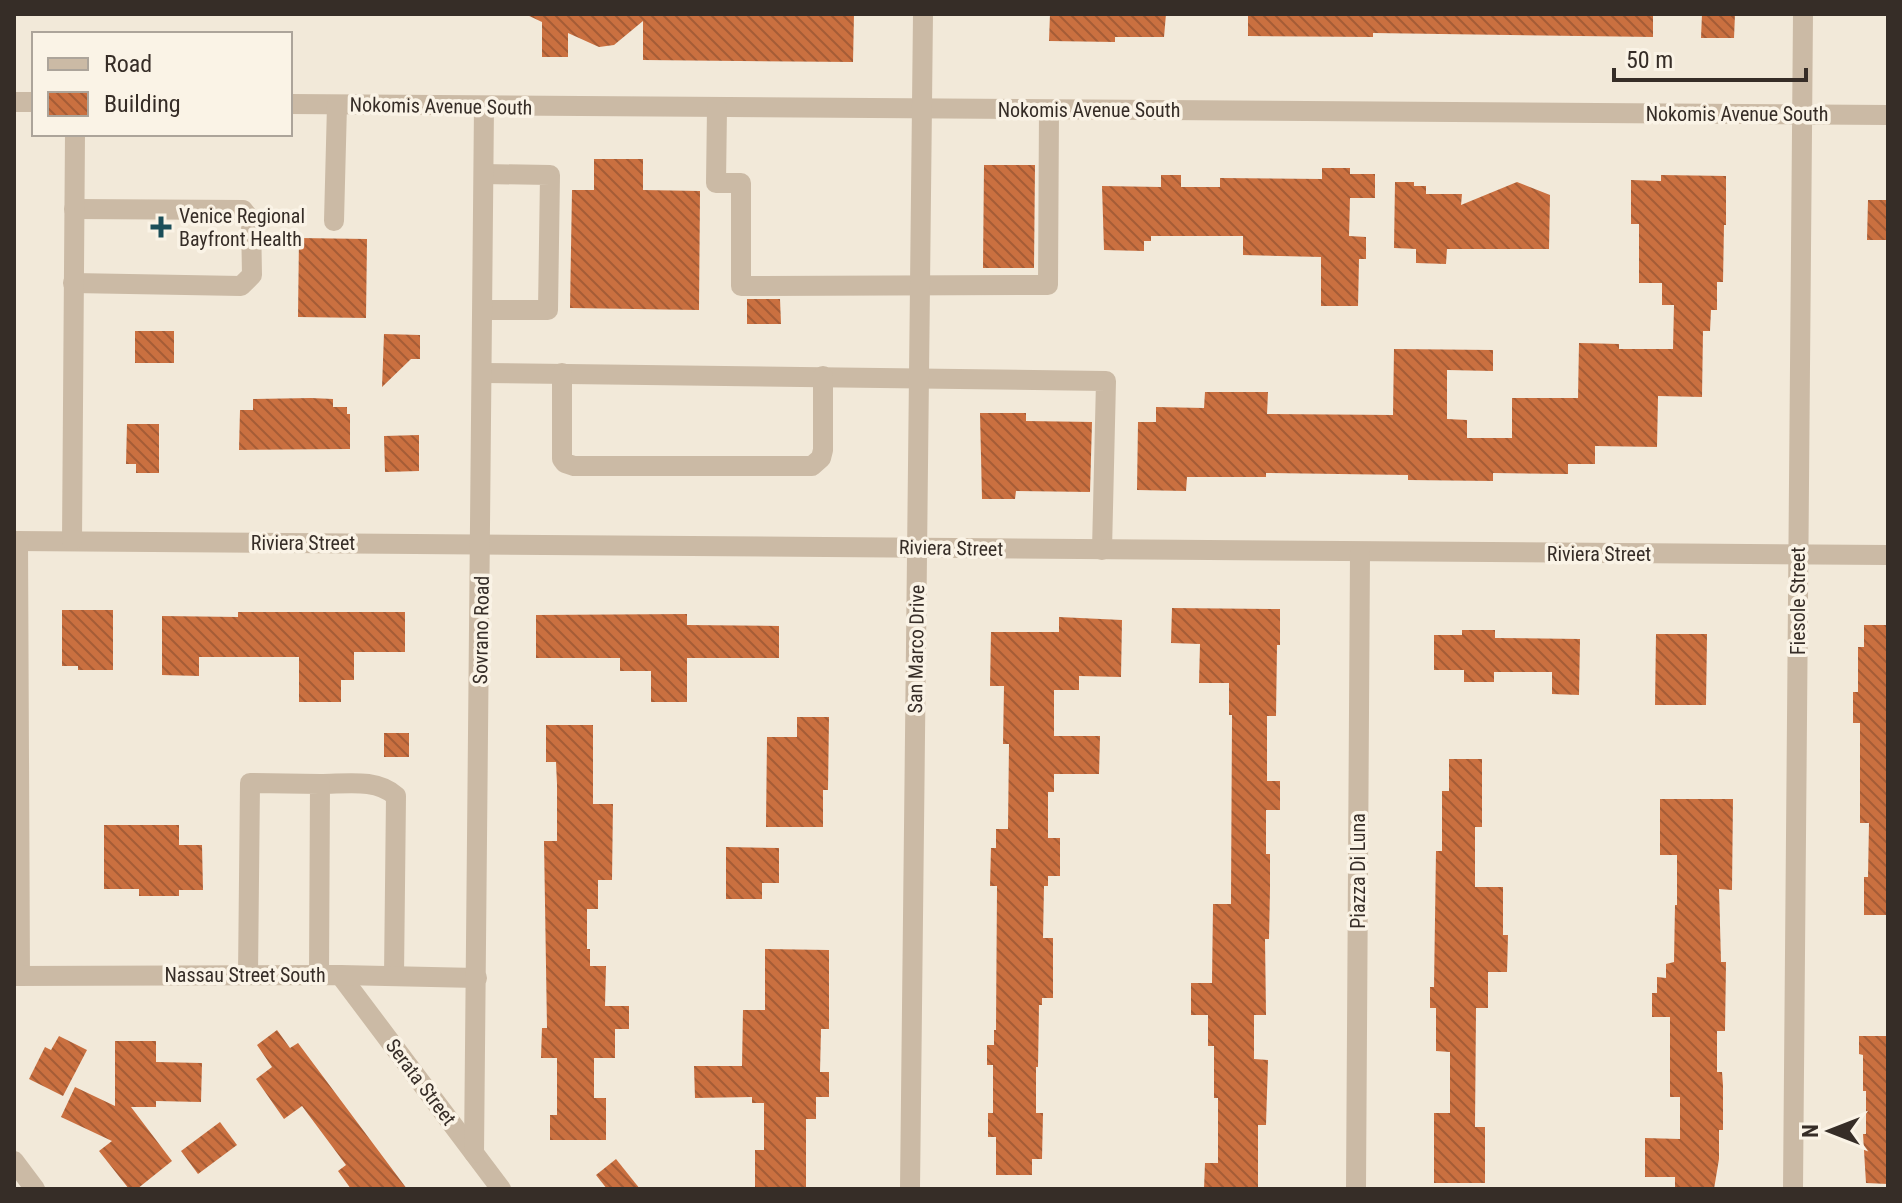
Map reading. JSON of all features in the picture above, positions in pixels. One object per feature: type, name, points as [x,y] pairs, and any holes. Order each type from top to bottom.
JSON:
[{"type":"street","name":"San Marco Drive","points":[[910,1189],[923,14]]},
{"type":"street","name":"Fiesole Street","points":[[1793,1189],[1803,14]]},
{"type":"street","name":"Nokomis Avenue South","points":[[292,104],[1888,115]]},
{"type":"street","points":[[334,221],[337,105]]},
{"type":"street","name":"Sovrano Road","points":[[474,1153],[484,106]]},
{"type":"street","points":[[717,108],[716,183],[741,183],[741,286],[1048,285],[1049,110]]},
{"type":"street","points":[[72,541],[75,136]]},
{"type":"street","points":[[483,310],[548,310],[550,175],[484,174]]},
{"type":"street","points":[[73,283],[241,286],[252,275],[251,220],[243,210],[74,209]]},
{"type":"street","points":[[483,373],[1106,381],[1102,550]]},
{"type":"street","points":[[562,373],[562,459],[574,466],[812,466],[821,458],[823,450],[823,376]]},
{"type":"street","points":[[16,541],[17,976]]},
{"type":"street","name":"Riviera Street","points":[[16,541],[1888,555]]},
{"type":"street","name":"Piazza Di Luna","points":[[1356,1189],[1360,553]]},
{"type":"street","points":[[248,975],[250,783],[376,784],[396,796],[394,976]]},
{"type":"street","points":[[319,975],[320,784]]},
{"type":"street","name":"Nassau Street South","points":[[17,976],[340,975],[477,978]]},
{"type":"street","name":"Serata Street","points":[[340,975],[501,1189]]},
{"type":"street","points":[[14,1161],[35,1189]]},
{"type":"building","points":[[525,14],[854,14],[853,62],[643,60],[643,21],[614,45],[599,47],[568,33],[568,57],[542,57],[542,22]]},
{"type":"building","points":[[1050,14],[1166,14],[1164,37],[1115,37],[1115,42],[1049,41]]},
{"type":"building","points":[[1248,14],[1653,14],[1653,37],[1373,33],[1373,37],[1248,36]]},
{"type":"building","points":[[1702,14],[1735,14],[1734,38],[1701,38]]},
{"type":"building","points":[[594,159],[643,159],[643,190],[700,191],[699,310],[570,308],[572,190],[594,190]]},
{"type":"building","points":[[984,165],[1035,165],[1034,268],[983,268]]},
{"type":"building","points":[[1322,168],[1350,168],[1350,174],[1375,174],[1375,198],[1350,198],[1349,236],[1366,237],[1366,259],[1359,259],[1358,306],[1321,306],[1321,257],[1243,255],[1243,236],[1151,236],[1151,241],[1144,241],[1144,251],[1104,250],[1102,186],[1161,187],[1161,175],[1181,175],[1181,187],[1220,187],[1220,178],[1322,179]]},
{"type":"building","points":[[1661,175],[1726,176],[1726,225],[1723,282],[1717,282],[1717,310],[1711,310],[1710,331],[1703,331],[1702,397],[1658,396],[1657,447],[1595,446],[1595,464],[1568,464],[1568,474],[1493,473],[1493,481],[1408,480],[1408,475],[1266,473],[1266,477],[1187,477],[1186,491],[1137,490],[1138,422],[1156,422],[1156,407],[1204,408],[1205,392],[1268,392],[1267,414],[1393,415],[1394,349],[1493,350],[1493,371],[1447,370],[1447,419],[1467,420],[1467,438],[1512,438],[1512,398],[1578,398],[1579,343],[1619,344],[1619,349],[1673,349],[1674,305],[1662,305],[1662,283],[1639,283],[1639,224],[1631,224],[1631,180],[1661,181]]},
{"type":"building","points":[[1395,182],[1414,182],[1414,186],[1426,186],[1426,194],[1462,194],[1461,205],[1517,182],[1550,195],[1549,249],[1447,249],[1446,264],[1416,263],[1416,249],[1394,248]]},
{"type":"building","points":[[1868,200],[1888,200],[1888,240],[1867,240]]},
{"type":"building","points":[[299,238],[367,239],[366,318],[298,317]]},
{"type":"building","points":[[747,299],[780,299],[781,324],[747,324]]},
{"type":"building","points":[[135,331],[174,331],[174,363],[135,363]]},
{"type":"building","points":[[384,334],[420,335],[420,359],[411,359],[382,387]]},
{"type":"building","points":[[253,399],[333,399],[333,407],[347,407],[347,414],[350,414],[350,449],[239,450],[240,410],[253,410]]},
{"type":"building","points":[[980,413],[1026,413],[1026,421],[1092,422],[1090,492],[1016,491],[1015,499],[982,499]]},
{"type":"building","points":[[127,424],[159,424],[159,473],[136,473],[136,464],[126,464]]},
{"type":"building","points":[[419,435],[419,471],[385,472],[384,436]]},
{"type":"building","points":[[1172,608],[1280,609],[1276,716],[1267,716],[1267,781],[1280,781],[1280,810],[1266,810],[1270,889],[1269,939],[1265,939],[1266,1015],[1254,1015],[1254,1059],[1268,1060],[1266,1125],[1258,1125],[1258,1189],[1204,1189],[1205,1163],[1218,1163],[1218,1098],[1214,1098],[1214,1046],[1208,1046],[1208,1015],[1191,1015],[1191,983],[1212,983],[1213,904],[1231,904],[1232,715],[1229,715],[1229,683],[1199,683],[1200,644],[1171,643]]},
{"type":"building","points":[[62,610],[113,610],[113,670],[78,670],[78,666],[62,666]]},
{"type":"building","points":[[238,612],[405,612],[405,652],[354,652],[354,680],[341,680],[341,702],[299,702],[299,657],[199,657],[199,676],[162,675],[162,616],[238,617]]},
{"type":"building","points":[[687,614],[687,625],[779,626],[779,658],[687,658],[687,702],[651,702],[651,671],[620,671],[620,658],[536,658],[536,615]]},
{"type":"building","points":[[1059,617],[1122,620],[1121,677],[1079,676],[1079,690],[1054,690],[1054,736],[1100,736],[1099,774],[1054,774],[1054,792],[1048,792],[1048,838],[1060,838],[1060,876],[1048,876],[1048,886],[1044,886],[1043,938],[1053,938],[1053,998],[1042,998],[1042,1005],[1039,1005],[1036,1113],[1043,1113],[1042,1159],[1032,1159],[1032,1175],[996,1175],[996,1137],[988,1137],[988,1113],[993,1113],[993,1065],[987,1065],[987,1045],[994,1045],[996,1030],[997,886],[990,886],[991,848],[996,848],[996,829],[1008,829],[1009,744],[1003,744],[1004,686],[990,686],[991,632],[1059,632]]},
{"type":"building","points":[[1864,625],[1888,625],[1888,915],[1864,915],[1869,823],[1860,823],[1860,723],[1853,723],[1853,692],[1858,692],[1858,647],[1864,647]]},
{"type":"building","points":[[1462,630],[1495,630],[1495,638],[1580,639],[1579,695],[1552,694],[1552,672],[1494,672],[1494,682],[1464,682],[1464,670],[1434,670],[1434,635],[1462,635]]},
{"type":"building","points":[[1656,634],[1707,634],[1706,705],[1655,705]]},
{"type":"building","points":[[797,717],[829,717],[828,790],[823,790],[823,827],[766,827],[767,737],[797,737]]},
{"type":"building","points":[[546,725],[593,725],[593,804],[613,804],[612,880],[598,880],[598,909],[587,909],[590,966],[606,966],[605,1006],[629,1006],[629,1029],[615,1029],[615,1058],[594,1058],[594,1098],[606,1098],[606,1140],[550,1140],[550,1115],[557,1115],[557,1058],[541,1058],[542,1028],[547,1028],[544,841],[557,841],[557,784],[556,762],[546,762]]},
{"type":"building","points":[[384,733],[409,733],[409,757],[384,757]]},
{"type":"building","points":[[1449,759],[1482,759],[1482,827],[1475,827],[1475,887],[1503,887],[1503,935],[1508,935],[1507,972],[1488,972],[1488,1008],[1476,1008],[1475,1127],[1485,1127],[1485,1183],[1434,1183],[1434,1113],[1450,1113],[1450,1052],[1436,1051],[1436,1008],[1430,1008],[1430,987],[1434,987],[1436,851],[1442,851],[1442,791],[1449,791]]},
{"type":"building","points":[[1660,799],[1733,799],[1732,890],[1719,889],[1721,962],[1726,962],[1725,1031],[1717,1031],[1717,1072],[1722,1072],[1723,1085],[1723,1130],[1719,1130],[1719,1159],[1714,1189],[1675,1189],[1675,1177],[1645,1177],[1645,1138],[1680,1139],[1680,1097],[1670,1097],[1670,1017],[1652,1017],[1652,993],[1657,993],[1657,977],[1666,978],[1666,964],[1674,962],[1677,905],[1677,855],[1660,855]]},
{"type":"building","points":[[104,825],[179,825],[179,845],[202,845],[203,890],[179,890],[179,896],[139,896],[139,889],[104,889]]},
{"type":"building","points":[[726,847],[779,848],[779,883],[762,883],[762,899],[726,899]]},
{"type":"building","points":[[765,949],[829,950],[829,1029],[821,1029],[820,1072],[829,1072],[829,1097],[816,1097],[816,1119],[806,1119],[806,1189],[755,1189],[755,1150],[764,1150],[764,1103],[752,1103],[752,1097],[695,1098],[694,1066],[742,1066],[743,1010],[765,1010]]},
{"type":"building","points":[[277,1030],[290,1048],[298,1043],[407,1189],[351,1189],[338,1171],[346,1165],[302,1106],[284,1119],[256,1079],[272,1067],[257,1045]]},
{"type":"building","points":[[59,1036],[87,1050],[63,1096],[29,1079],[45,1047],[51,1050]]},
{"type":"building","points":[[1859,1036],[1888,1036],[1888,1184],[1866,1183],[1863,1134],[1866,1134],[1866,1091],[1863,1091],[1863,1055],[1859,1054]]},
{"type":"building","points":[[115,1041],[156,1041],[156,1062],[202,1063],[201,1102],[156,1101],[156,1107],[131,1107],[172,1161],[137,1189],[129,1189],[99,1151],[112,1141],[61,1117],[75,1087],[115,1106]]},
{"type":"building","points":[[220,1122],[237,1145],[198,1174],[181,1151]]},
{"type":"building","points":[[616,1159],[640,1189],[607,1189],[596,1175]]},
{"type":"place","name":"Venice Regional Bayfront Health","points":[[161,227]]}]
